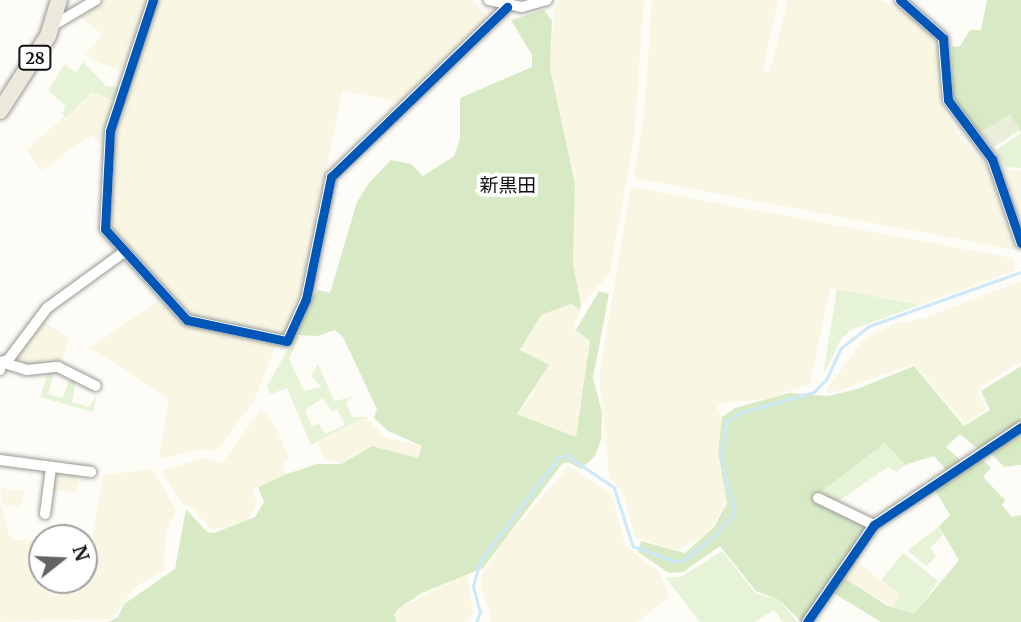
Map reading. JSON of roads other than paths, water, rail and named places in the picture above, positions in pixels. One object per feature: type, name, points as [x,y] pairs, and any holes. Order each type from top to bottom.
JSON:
[{"type":"main road","name":"28","points":[[0,111],[52,26],[59,0]]},
{"type":"street","points":[[52,26],[96,0]]},
{"type":"street","points":[[153,0],[110,131],[104,224],[124,252],[187,320],[287,341],[306,299],[331,177],[507,7]]},
{"type":"street","points":[[489,0],[507,7],[547,0]]},
{"type":"street","points":[[900,0],[939,30],[943,38],[948,100],[992,159],[1021,243]]},
{"type":"street","points":[[0,365],[8,359],[47,308],[124,252]]},
{"type":"street","points":[[0,365],[27,370],[58,367],[96,386]]},
{"type":"street","points":[[807,622],[874,526],[1021,427]]},
{"type":"street","points":[[0,460],[91,472]]},
{"type":"street","points":[[45,514],[51,468]]},
{"type":"street","points":[[818,498],[874,526]]},
{"type":"waterway","points":[[476,622],[480,613],[473,586],[480,561],[558,458],[566,455],[614,487],[633,546],[674,561],[684,560],[715,536],[735,512],[720,457],[727,421],[742,412],[814,392],[826,380],[841,348],[869,326],[1021,272]]},
{"type":"district","name":"新黒田","points":[[508,186]]}]
